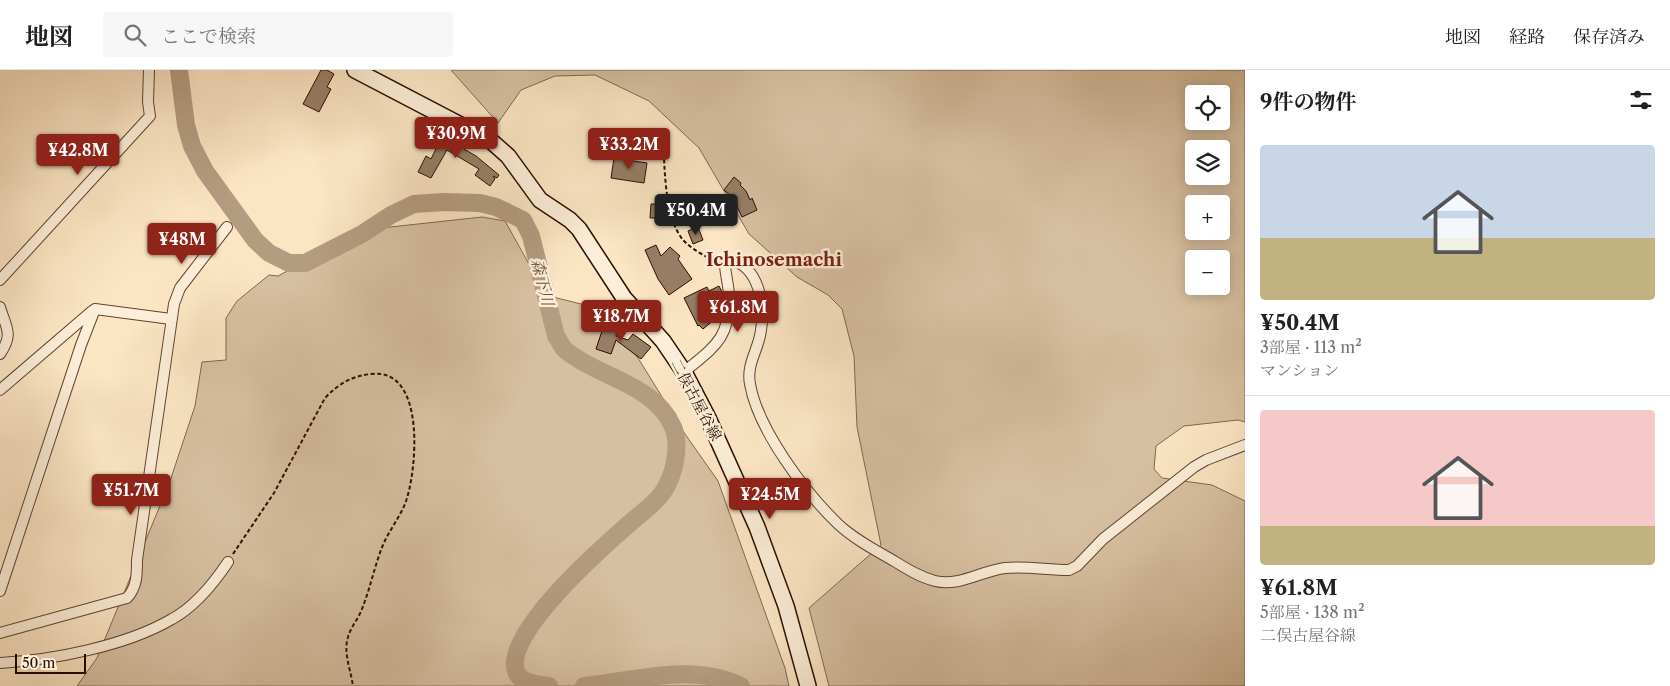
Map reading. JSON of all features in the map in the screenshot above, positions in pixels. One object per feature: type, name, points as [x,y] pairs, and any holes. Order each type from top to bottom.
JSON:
[{"type":"main road","name":"二俣古屋谷線","points":[[355,70],[483,137],[508,156],[540,200],[570,220],[579,229],[624,298],[663,341],[684,372],[708,418],[757,527],[786,606],[808,686]]},
{"type":"street","points":[[0,280],[150,116],[148,102],[149,70]]},
{"type":"street","points":[[0,633],[128,598],[133,592],[171,319],[180,288],[228,227]]},
{"type":"street","points":[[684,372],[720,341],[727,328],[729,295],[725,266],[731,260],[741,263],[749,270],[755,280],[761,302],[761,330],[751,360],[750,383],[764,424],[785,459],[813,498],[838,524],[853,536],[917,574],[936,582],[959,582],[1005,568],[1069,570],[1077,566],[1103,539],[1194,467],[1206,460],[1245,445]]},
{"type":"street","points":[[0,307],[8,329],[8,344],[0,354]]},
{"type":"street","points":[[0,390],[95,309],[171,319]]},
{"type":"street","points":[[0,591],[80,345],[95,309]]},
{"type":"street","points":[[0,663],[81,652],[150,630],[174,619],[193,603],[219,576],[228,562]]},
{"type":"path","points":[[663,140],[668,202],[673,220],[682,240],[695,250],[725,266]]},
{"type":"path","points":[[228,562],[274,493],[325,398],[336,386],[358,376],[374,374],[383,374],[396,381],[405,390],[408,397],[415,432],[410,486],[404,504],[383,544],[363,608],[348,638],[347,651],[353,686]]},
{"type":"shaded area","points":[[451,70],[1245,70],[1245,422],[1238,420],[1184,426],[1156,446],[1154,469],[1162,478],[1212,485],[1245,501],[1245,686],[829,686],[809,608],[881,545],[857,427],[854,356],[842,309],[828,295],[797,277],[749,234],[699,148],[649,101],[595,75],[555,76],[521,90],[498,123]]},
{"type":"shaded area","points":[[482,217],[505,221],[549,296],[585,305],[611,324],[638,358],[685,434],[718,481],[785,668],[789,686],[77,686],[97,658],[169,484],[195,406],[202,362],[226,360],[226,318],[237,301],[269,275],[278,276],[363,230]]},
{"type":"building","points":[[321,70],[327,70],[334,74],[327,87],[331,89],[319,112],[303,104]]},
{"type":"building","points":[[446,128],[454,132],[451,139],[466,147],[464,149],[476,156],[499,175],[497,178],[493,176],[495,179],[490,186],[475,175],[479,169],[447,150],[431,178],[418,172],[426,156],[431,159]]},
{"type":"building","points":[[614,158],[647,163],[644,183],[611,178]]},
{"type":"building","points":[[734,177],[741,183],[740,185],[746,191],[750,200],[752,198],[757,210],[742,217],[733,198],[724,190]]},
{"type":"building","points":[[657,202],[666,203],[664,222],[655,222],[655,218],[650,218],[651,204],[656,204]]},
{"type":"building","points":[[702,203],[706,212],[719,204],[724,214],[693,228],[688,209]]},
{"type":"building","points":[[698,227],[703,240],[693,244],[688,231]]},
{"type":"building","points":[[656,245],[661,256],[670,247],[680,256],[678,259],[692,279],[669,295],[658,279],[645,250]]},
{"type":"building","points":[[719,286],[722,292],[722,299],[705,308],[715,319],[703,329],[698,326],[684,298],[707,287],[709,291]]},
{"type":"building","points":[[605,322],[619,326],[616,336],[628,340],[633,334],[651,347],[641,359],[616,340],[611,354],[596,349]]},
{"type":"waterway","name":"森下川","points":[[179,70],[186,125],[192,146],[205,171],[255,240],[269,253],[289,263],[305,263],[362,234],[391,215],[414,204],[444,202],[480,203],[496,207],[523,220],[531,236],[556,336],[564,349],[583,362],[634,387],[657,404],[666,414],[673,427],[676,452],[673,469],[663,492],[652,505],[617,534],[556,594],[537,617],[522,640],[515,659],[518,675],[528,682],[549,686]]},
{"type":"waterway","name":"森下川","points":[[584,686],[643,677],[683,674],[723,679],[741,686]]},
{"type":"district","name":"Ichinosemachi","points":[[774,260]]}]
